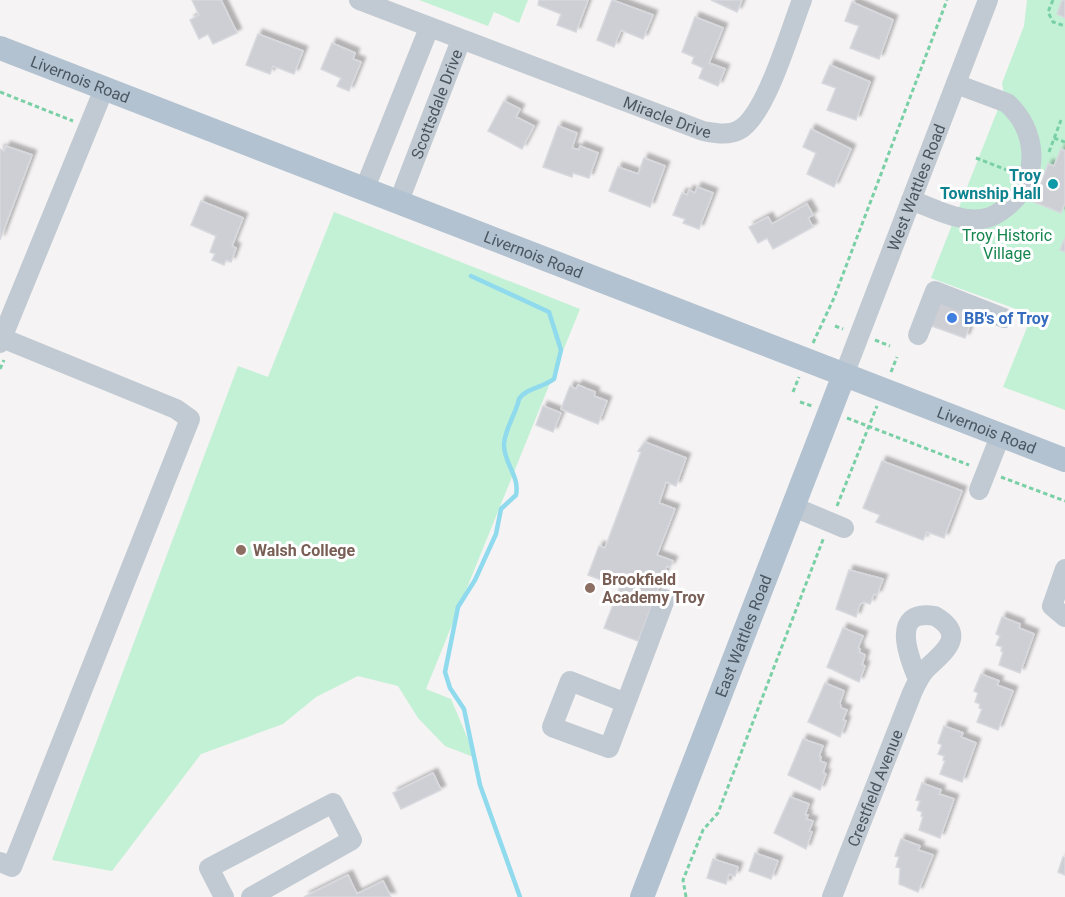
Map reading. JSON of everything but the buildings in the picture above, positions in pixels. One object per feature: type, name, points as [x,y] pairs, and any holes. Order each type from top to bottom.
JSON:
[{"type":"main road","name":"Livernois Road","points":[[0,48],[1065,460]]},
{"type":"main road","name":"East Wattles Road","points":[[642,897],[844,375]]},
{"type":"street","name":"Scottsdale Drive","points":[[359,0],[461,40],[399,201]]},
{"type":"street","name":"Miracle Drive","points":[[461,40],[550,71],[703,131],[730,133],[748,124],[762,105],[802,0]]},
{"type":"street","name":"West Wattles Road","points":[[844,375],[988,0]]},
{"type":"street","points":[[365,188],[429,28]]},
{"type":"street","points":[[911,200],[958,217],[984,219],[1001,212],[1015,199],[1030,173],[1032,147],[1020,119],[1012,108],[999,100],[956,84]]},
{"type":"street","points":[[0,862],[12,867],[190,419],[176,409],[1,340],[104,89]]},
{"type":"street","points":[[918,335],[935,291],[1004,318]]},
{"type":"street","points":[[979,490],[1001,434]]},
{"type":"street","points":[[794,507],[837,525]]},
{"type":"street","points":[[1065,569],[1052,606],[1065,617]]},
{"type":"street","points":[[626,703],[665,599]]},
{"type":"street","name":"Crestfield Avenue","points":[[832,897],[918,679]]},
{"type":"street","points":[[224,897],[210,868],[333,803],[352,840],[251,897]]},
{"type":"path","points":[[816,334],[834,298],[947,0]]},
{"type":"path","points":[[1053,0],[1048,12],[1053,22],[1065,26]]},
{"type":"path","points":[[0,92],[88,126]]},
{"type":"path","points":[[1048,154],[1061,120]]},
{"type":"path","points":[[1054,138],[1065,142]]},
{"type":"path","points":[[686,897],[683,880],[703,830],[718,813],[837,525],[874,413]]},
{"type":"path","points":[[856,422],[977,468]]},
{"type":"path","points":[[994,475],[1065,501]]},
{"type":"green space","points":[[419,0],[528,0],[519,23],[494,12],[488,26]]},
{"type":"green space","name":"Troy Historic Village","points":[[1027,0],[1065,0],[1065,410],[1003,387],[1032,315],[931,278],[1004,94],[1002,83],[1024,26]]},
{"type":"green space","points":[[334,212],[580,309],[426,689],[451,699],[476,758],[445,746],[418,718],[398,686],[358,676],[316,697],[283,724],[201,754],[112,871],[52,860],[238,366],[268,377]]},
{"type":"waterway","points":[[471,276],[549,312],[561,350],[554,379],[522,395],[508,428],[504,445],[506,458],[516,482],[516,495],[501,509],[496,534],[475,580],[458,607],[445,672],[450,688],[464,709],[480,785],[520,897]]},
{"type":"place","name":"Troy Township Hall","points":[[1053,184]]},
{"type":"place","name":"BB's of Troy","points":[[952,318]]},
{"type":"place","name":"Walsh College","points":[[241,550]]},
{"type":"place","name":"Brookfield Academy Troy","points":[[590,588]]}]
